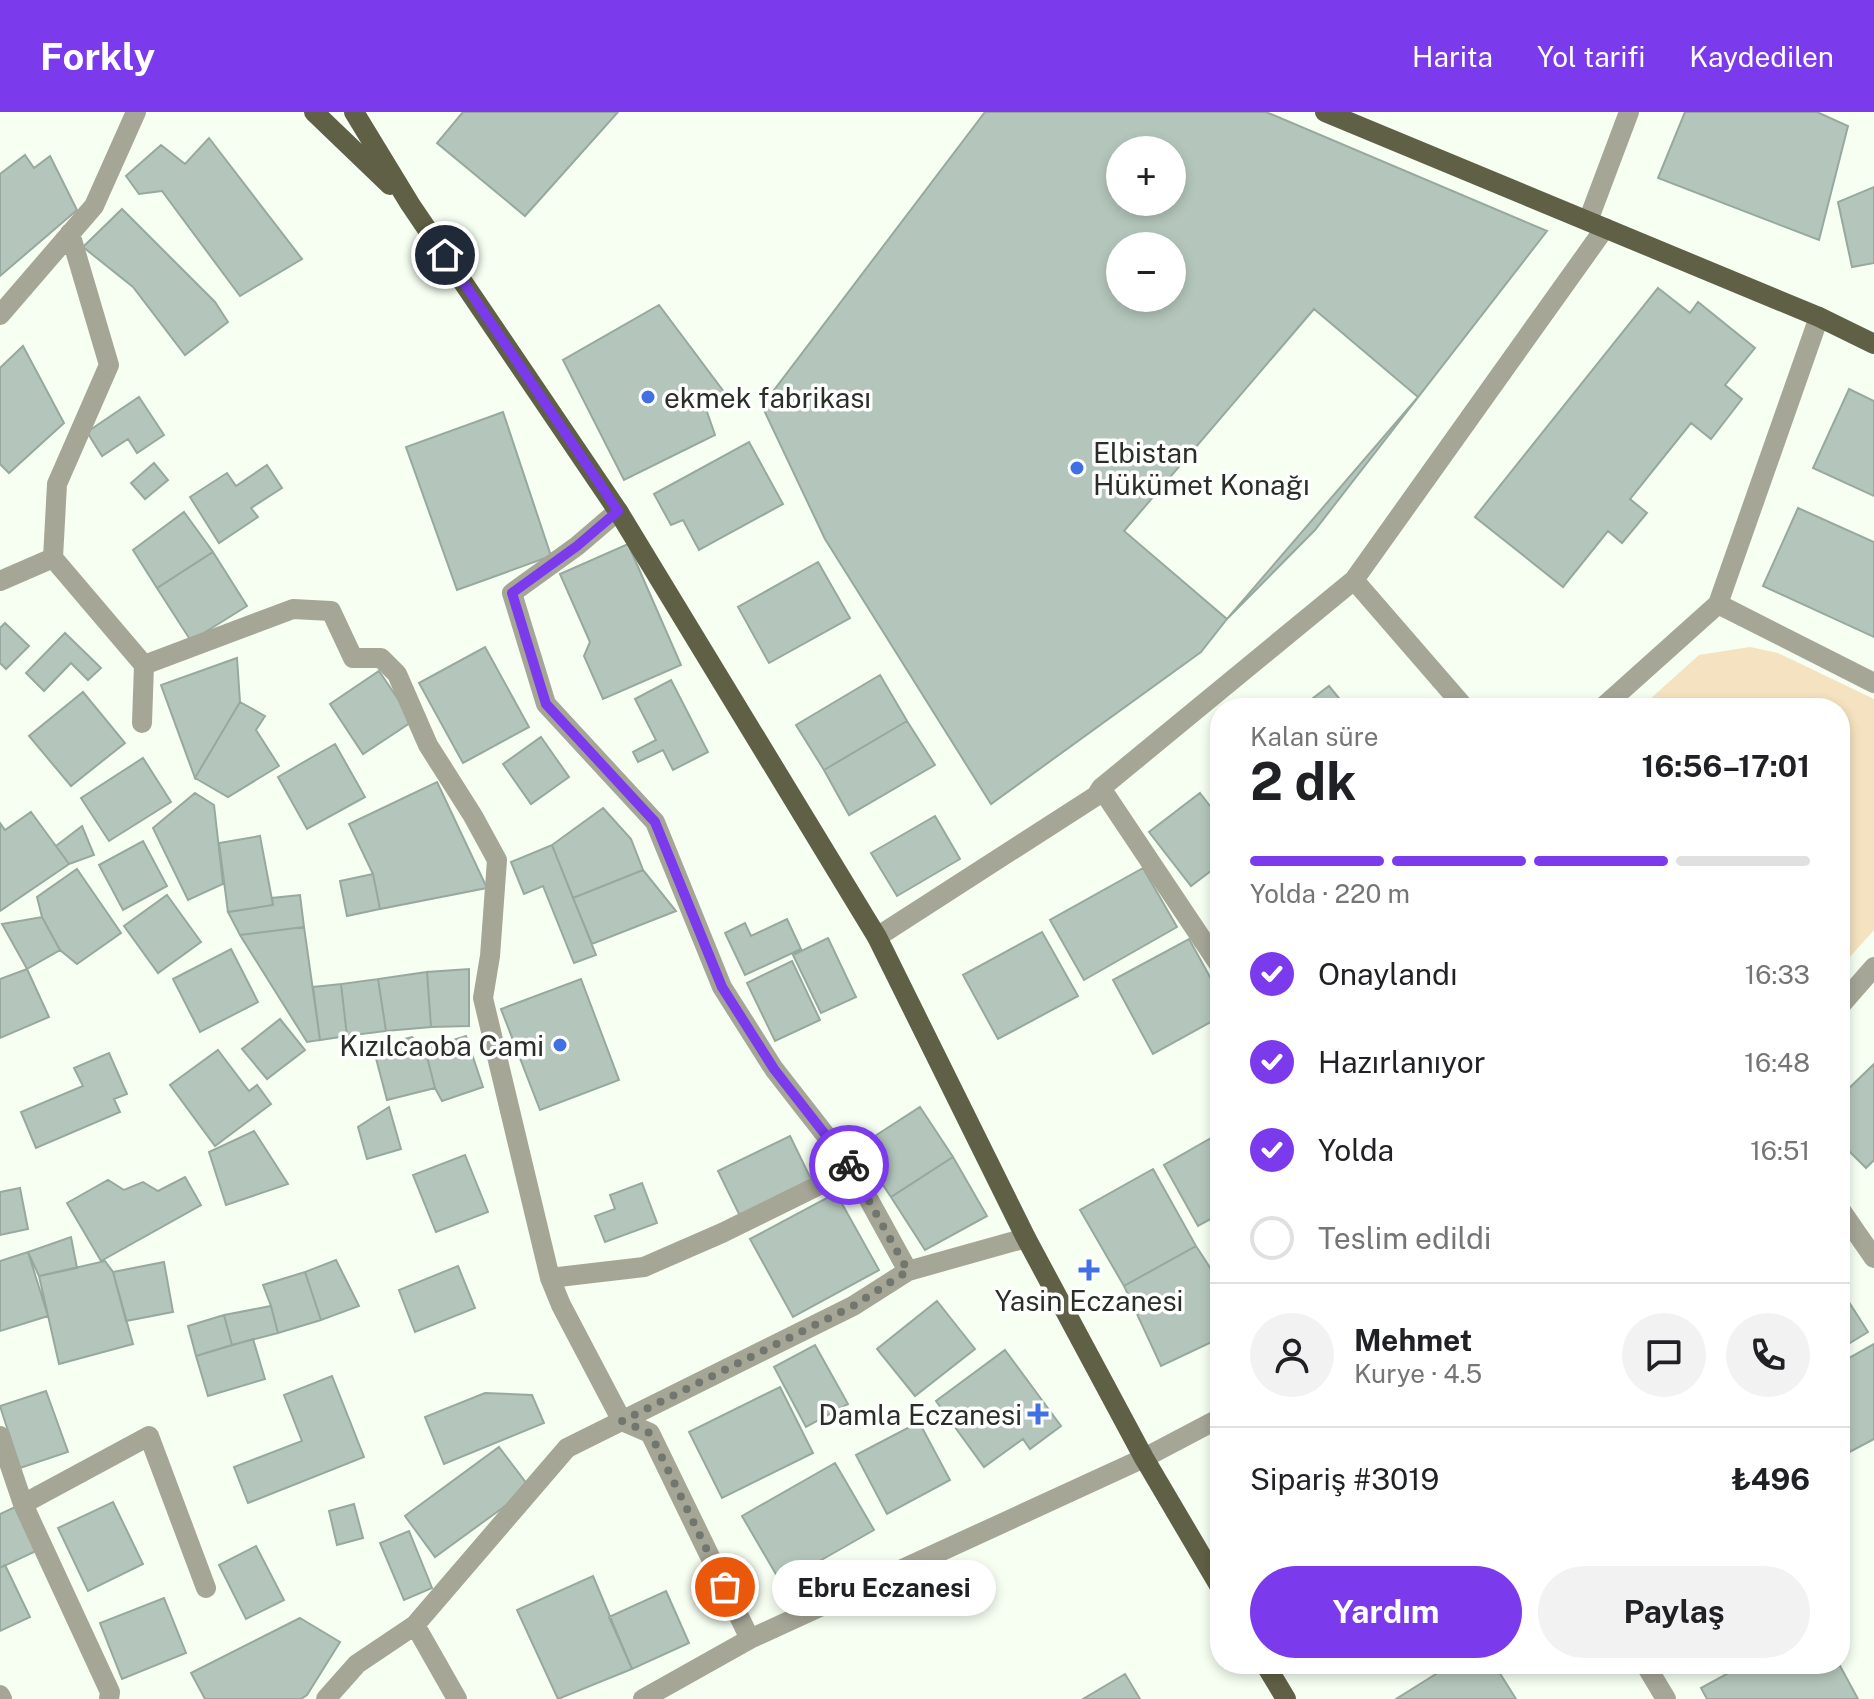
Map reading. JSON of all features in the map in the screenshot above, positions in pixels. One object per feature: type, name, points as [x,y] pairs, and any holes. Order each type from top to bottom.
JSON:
[{"type":"main road","points":[[314,112],[410,204]]},
{"type":"main road","points":[[354,112],[410,204],[618,511],[877,937],[1026,1238],[1144,1458],[1210,1570]]},
{"type":"main road","points":[[1325,112],[1819,317],[1874,344]]},
{"type":"main road","points":[[1271,1674],[1286,1699]]},
{"type":"street","points":[[0,315],[94,206],[136,112]]},
{"type":"street","points":[[1210,698],[1354,580],[1597,225],[1629,112]]},
{"type":"street","points":[[70,233],[109,365],[57,484],[53,558],[144,665],[142,723]]},
{"type":"street","points":[[1613,698],[1718,604],[1819,317]]},
{"type":"street","points":[[618,511],[577,546],[512,593],[546,704],[655,822],[722,987],[774,1069],[852,1169],[908,1271]]},
{"type":"street","points":[[0,581],[53,558]]},
{"type":"street","points":[[1354,580],[1456,698]]},
{"type":"street","points":[[1718,604],[1874,683]]},
{"type":"street","points":[[144,665],[293,609],[331,611],[353,658],[381,658],[397,674],[428,745],[497,860],[490,956],[483,998],[550,1278],[622,1421],[650,1433],[750,1639]]},
{"type":"street","points":[[877,937],[1096,796],[1101,788],[1210,698]]},
{"type":"street","points":[[1101,788],[1210,951]]},
{"type":"street","points":[[1850,995],[1874,967]]},
{"type":"street","points":[[550,1278],[644,1267],[722,1233],[852,1169]]},
{"type":"street","points":[[1850,1223],[1874,1258]]},
{"type":"street","points":[[326,1699],[357,1664],[415,1625],[567,1448],[853,1306],[908,1271],[1026,1238]]},
{"type":"street","points":[[643,1699],[750,1639],[1144,1458],[1210,1423]]},
{"type":"street","points":[[0,1436],[23,1504],[110,1692],[109,1699]]},
{"type":"street","points":[[23,1504],[149,1436],[206,1588]]},
{"type":"street","points":[[415,1625],[457,1699]]},
{"type":"street","points":[[1651,1674],[1666,1699]]},
{"type":"shaded area","points":[[1750,647],[1778,653],[1874,699],[1874,930],[1850,957],[1850,698],[1651,698],[1699,655]]},
{"type":"building","points":[[463,112],[618,112],[525,216],[437,143]]},
{"type":"building","name":"Elbistan Hükümet Konağı","points":[[985,112],[1266,112],[1547,231],[1315,530],[1227,619],[1201,652],[991,804],[825,539],[762,406]]},
{"type":"building","points":[[1685,112],[1817,112],[1848,126],[1819,240],[1658,178]]},
{"type":"building","points":[[209,138],[302,259],[240,296],[162,191],[139,194],[126,176],[161,145],[185,164]]},
{"type":"building","points":[[25,155],[34,168],[50,156],[77,210],[0,276],[0,174]]},
{"type":"building","points":[[1874,187],[1874,263],[1852,267],[1838,202]]},
{"type":"building","points":[[122,209],[215,302],[228,322],[185,355],[133,287],[83,247]]},
{"type":"building","points":[[1658,288],[1690,313],[1698,302],[1755,348],[1725,385],[1742,399],[1711,439],[1691,423],[1630,499],[1647,513],[1622,543],[1608,531],[1563,587],[1475,517]]},
{"type":"building","name":"ekmek fabrikası","points":[[659,305],[724,392],[704,403],[715,435],[624,480],[563,360]]},
{"type":"building","points":[[1314,309],[1418,397],[1227,619],[1124,531]]},
{"type":"building","points":[[23,346],[64,423],[9,473],[0,464],[0,368]]},
{"type":"building","points":[[1849,389],[1874,401],[1874,496],[1813,468]]},
{"type":"building","points":[[139,397],[164,435],[137,453],[128,439],[102,456],[87,432]]},
{"type":"building","points":[[503,412],[551,556],[457,590],[406,447]]},
{"type":"building","points":[[749,442],[783,504],[699,550],[683,520],[671,525],[654,494]]},
{"type":"building","points":[[154,463],[168,480],[145,499],[131,483]]},
{"type":"building","points":[[267,465],[282,488],[251,508],[258,517],[219,543],[190,497],[227,473],[236,486]]},
{"type":"building","points":[[1798,508],[1874,542],[1874,637],[1763,586]]},
{"type":"building","points":[[184,512],[213,552],[157,588],[133,550]]},
{"type":"building","points":[[628,544],[681,665],[603,699],[584,656],[590,642],[560,574]]},
{"type":"building","points":[[213,552],[247,606],[191,641],[157,588]]},
{"type":"building","points":[[818,562],[850,618],[769,663],[738,607]]},
{"type":"building","points":[[5,623],[29,646],[6,669],[0,663],[0,628]]},
{"type":"building","points":[[65,633],[101,668],[88,680],[71,663],[44,691],[26,673]]},
{"type":"building","points":[[485,647],[529,727],[463,763],[419,683]]},
{"type":"building","points":[[237,658],[240,702],[195,778],[161,685]]},
{"type":"building","points":[[379,671],[413,721],[363,754],[330,704]]},
{"type":"building","points":[[880,675],[907,721],[824,770],[796,725]]},
{"type":"building","points":[[671,680],[708,752],[673,770],[663,750],[638,762],[633,752],[656,740],[635,699]]},
{"type":"building","points":[[1329,686],[1339,698],[1313,698]]},
{"type":"building","points":[[83,692],[125,743],[71,786],[29,736]]},
{"type":"building","points":[[240,702],[265,716],[256,730],[279,766],[228,797],[195,778]]},
{"type":"building","points":[[907,721],[935,765],[849,815],[824,770]]},
{"type":"building","points":[[541,737],[569,777],[531,804],[503,764]]},
{"type":"building","points":[[335,744],[365,797],[307,829],[278,777]]},
{"type":"building","points":[[143,758],[171,802],[109,841],[81,798]]},
{"type":"building","points":[[437,782],[487,888],[380,909],[373,874],[349,824]]},
{"type":"building","points":[[195,793],[214,805],[223,884],[188,900],[153,828]]},
{"type":"building","points":[[1200,793],[1210,806],[1210,872],[1191,886],[1149,832]]},
{"type":"building","points":[[603,808],[631,839],[643,870],[573,898],[552,845]]},
{"type":"building","points":[[31,812],[69,864],[0,911],[0,823],[5,830]]},
{"type":"building","points":[[935,816],[960,859],[897,896],[871,853]]},
{"type":"building","points":[[82,826],[94,855],[69,864],[56,846]]},
{"type":"building","points":[[260,836],[273,905],[228,912],[219,843]]},
{"type":"building","points":[[143,841],[167,886],[123,910],[99,865]]},
{"type":"building","points":[[552,845],[596,955],[574,963],[543,886],[524,894],[511,862]]},
{"type":"building","points":[[1143,868],[1177,927],[1084,980],[1050,920]]},
{"type":"building","points":[[77,869],[121,933],[77,964],[60,950],[42,917],[37,897]]},
{"type":"building","points":[[643,870],[676,911],[592,944],[573,898]]},
{"type":"building","points":[[373,874],[380,909],[347,916],[340,881]]},
{"type":"building","points":[[167,895],[201,942],[158,973],[124,926]]},
{"type":"building","points":[[300,895],[304,927],[240,935],[228,912],[273,905],[272,898]]},
{"type":"building","points":[[42,917],[60,950],[27,969],[2,924]]},
{"type":"building","points":[[787,919],[801,949],[745,975],[725,933],[745,923],[751,936]]},
{"type":"building","points":[[304,927],[320,1040],[307,1042],[240,935]]},
{"type":"building","points":[[1042,932],[1078,996],[998,1039],[963,975]]},
{"type":"building","points":[[828,938],[856,997],[821,1013],[793,955]]},
{"type":"building","points":[[1189,939],[1210,977],[1210,1023],[1153,1054],[1113,980]]},
{"type":"building","points":[[231,949],[258,1002],[200,1032],[173,979]]},
{"type":"building","points":[[792,961],[820,1020],[775,1041],[747,983]]},
{"type":"building","points":[[27,969],[49,1017],[0,1038],[0,979]]},
{"type":"building","points":[[469,969],[469,1026],[431,1027],[427,972]]},
{"type":"building","points":[[427,972],[431,1027],[386,1031],[378,979]]},
{"type":"building","points":[[378,979],[386,1031],[347,1036],[341,984]]},
{"type":"building","name":"Kızılcaoba Cami","points":[[581,979],[619,1080],[540,1110],[501,1009]]},
{"type":"building","points":[[341,984],[347,1036],[320,1040],[313,987]]},
{"type":"building","points":[[280,1019],[305,1050],[267,1079],[242,1049]]},
{"type":"building","points":[[466,1036],[483,1087],[442,1101],[435,1088],[425,1049]]},
{"type":"building","points":[[412,1037],[425,1049],[435,1088],[387,1100],[373,1047]]},
{"type":"building","points":[[218,1050],[249,1091],[257,1085],[271,1104],[215,1146],[170,1085]]},
{"type":"building","points":[[109,1053],[127,1094],[114,1099],[120,1112],[36,1148],[21,1112],[83,1086],[74,1068]]},
{"type":"building","points":[[1874,1064],[1874,1160],[1866,1168],[1850,1152],[1850,1087]]},
{"type":"building","points":[[389,1107],[401,1149],[367,1159],[358,1127]]},
{"type":"building","points":[[920,1107],[953,1157],[891,1197],[858,1147]]},
{"type":"building","points":[[254,1131],[288,1184],[226,1205],[209,1152]]},
{"type":"building","points":[[790,1136],[812,1181],[740,1216],[718,1171]]},
{"type":"building","points":[[1210,1139],[1210,1219],[1198,1226],[1164,1165]]},
{"type":"building","points":[[465,1155],[488,1212],[436,1232],[413,1175]]},
{"type":"building","points":[[953,1157],[987,1216],[925,1250],[891,1197]]},
{"type":"building","points":[[1153,1169],[1196,1246],[1124,1286],[1080,1210]]},
{"type":"building","points":[[185,1177],[201,1205],[101,1261],[67,1203],[108,1180],[124,1190],[143,1182],[158,1191]]},
{"type":"building","points":[[642,1183],[657,1223],[605,1242],[595,1216],[615,1209],[610,1195]]},
{"type":"building","points":[[20,1188],[28,1229],[0,1235],[0,1192]]},
{"type":"building","points":[[836,1193],[879,1270],[793,1317],[750,1239]]},
{"type":"building","points":[[71,1237],[77,1268],[39,1276],[28,1252]]},
{"type":"building","points":[[1196,1246],[1210,1268],[1210,1343],[1161,1366],[1124,1286]]},
{"type":"building","points":[[28,1252],[48,1316],[0,1331],[0,1261]]},
{"type":"building","points":[[336,1260],[359,1306],[321,1320],[305,1272]]},
{"type":"building","points":[[105,1261],[113,1272],[133,1344],[59,1364],[39,1276]]},
{"type":"building","points":[[164,1262],[173,1312],[126,1321],[113,1272]]},
{"type":"building","points":[[458,1266],[475,1308],[415,1332],[399,1290]]},
{"type":"building","points":[[305,1272],[321,1320],[278,1333],[263,1285]]},
{"type":"building","points":[[937,1301],[975,1349],[915,1396],[877,1349]]},
{"type":"building","points":[[1850,1304],[1868,1332],[1850,1343]]},
{"type":"building","points":[[271,1306],[278,1333],[232,1345],[224,1315]]},
{"type":"building","points":[[224,1315],[232,1345],[196,1356],[188,1326]]},
{"type":"building","points":[[253,1339],[265,1379],[208,1396],[196,1356]]},
{"type":"building","points":[[1874,1344],[1874,1439],[1850,1452],[1850,1357]]},
{"type":"building","points":[[815,1345],[848,1404],[806,1427],[774,1367]]},
{"type":"building","points":[[1005,1350],[1061,1426],[1030,1449],[1023,1439],[984,1467],[936,1401]]},
{"type":"building","points":[[332,1376],[364,1457],[248,1503],[234,1467],[302,1441],[284,1395]]},
{"type":"building","points":[[780,1387],[813,1453],[722,1498],[689,1432]]},
{"type":"building","points":[[46,1391],[68,1452],[20,1468],[0,1406]]},
{"type":"building","points":[[485,1393],[532,1395],[544,1423],[444,1464],[425,1417]]},
{"type":"building","points":[[919,1422],[950,1480],[887,1514],[856,1455]]},
{"type":"building","points":[[499,1447],[530,1488],[435,1557],[405,1516]]},
{"type":"building","points":[[835,1463],[874,1530],[781,1583],[742,1516]]},
{"type":"building","points":[[113,1502],[143,1564],[88,1591],[58,1528]]},
{"type":"building","points":[[354,1504],[363,1538],[337,1545],[329,1511]]},
{"type":"building","points":[[15,1507],[36,1551],[0,1568],[0,1514]]},
{"type":"building","points":[[409,1531],[432,1588],[404,1600],[380,1543]]},
{"type":"building","points":[[256,1546],[284,1600],[246,1619],[219,1565]]},
{"type":"building","points":[[5,1565],[30,1617],[0,1631],[0,1568]]},
{"type":"building","points":[[593,1576],[632,1669],[558,1699],[517,1610]]},
{"type":"building","points":[[666,1591],[689,1643],[632,1669],[609,1617]]},
{"type":"building","points":[[164,1598],[186,1653],[122,1679],[100,1623]]},
{"type":"building","points":[[300,1618],[340,1642],[307,1695],[301,1699],[205,1699],[191,1673]]},
{"type":"building","points":[[1125,1674],[1140,1699],[1083,1699]]},
{"type":"building","points":[[1436,1674],[1500,1674],[1516,1699],[1396,1699]]},
{"type":"building","points":[[1727,1674],[1844,1674],[1858,1699],[1707,1699],[1701,1688]]},
{"type":"way so far","points":[[725,1587],[650,1433],[622,1421],[853,1306],[908,1271],[849,1165]]},
{"type":"place","name":"ekmek fabrikası","points":[[648,397]]},
{"type":"place","name":"Elbistan Hükümet Konağı","points":[[1077,468]]},
{"type":"place","name":"Kızılcaoba Cami","points":[[560,1045]]},
{"type":"place","name":"Yasin Eczanesi","points":[[1089,1270]]},
{"type":"place","name":"Damla Eczanesi","points":[[1038,1414]]},
{"type":"place","name":"Ebru Eczanesi","points":[[725,1587]]},
{"type":"route","points":[[445,255],[618,511],[577,546],[512,593],[546,704],[655,822],[722,987],[774,1069],[849,1165]]}]
